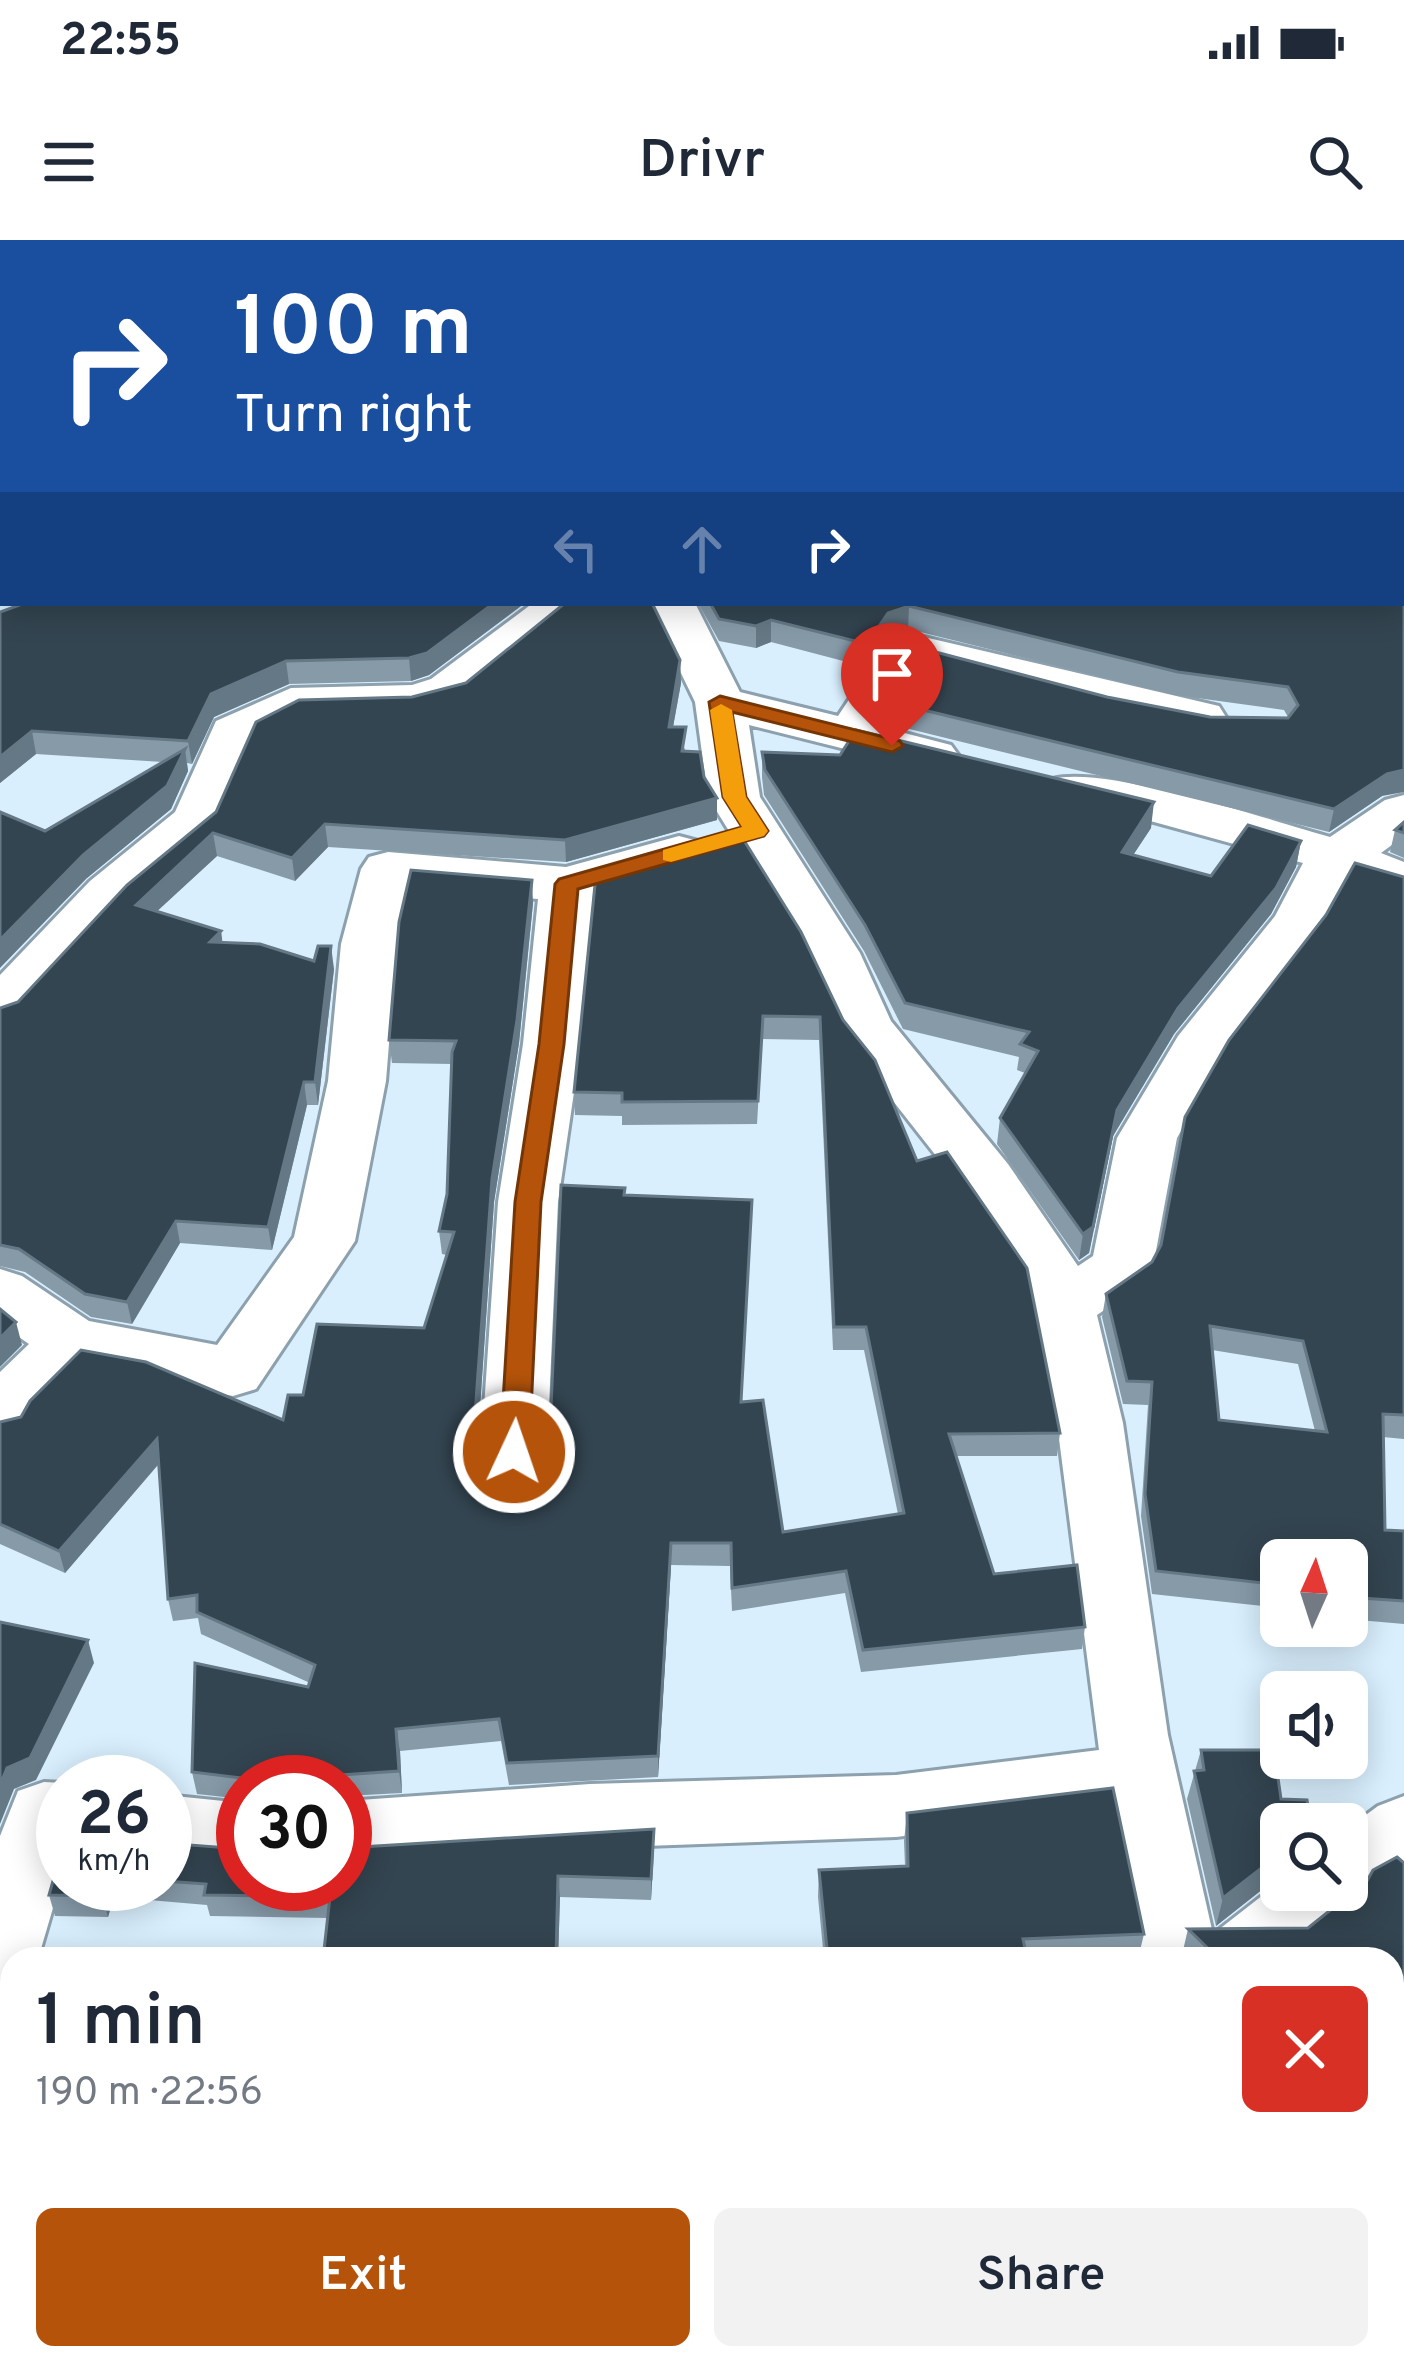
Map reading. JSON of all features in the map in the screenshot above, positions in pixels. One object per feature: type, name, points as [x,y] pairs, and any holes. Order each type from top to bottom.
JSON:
[{"type":"street","points":[[0,1009],[109,893],[198,820],[234,732],[291,704],[414,700],[449,690],[561,606]]},
{"type":"street","points":[[672,606],[720,702],[734,797],[832,952],[866,1028],[987,1179],[1059,1286],[1090,1423],[1141,1776],[1177,1947]]},
{"type":"street","points":[[851,735],[907,648],[1174,714],[1242,722]]},
{"type":"street","points":[[720,702],[1009,775],[1160,807],[1334,855],[1404,881]]},
{"type":"street","points":[[1063,1307],[1122,1268],[1147,1138],[1198,1050],[1299,922],[1334,855],[1359,844],[1404,811]]},
{"type":"street","points":[[0,1292],[72,1342],[233,1372],[324,1241],[357,1081],[369,944],[388,869],[567,884],[756,831]]},
{"type":"street","points":[[514,1452],[528,1202],[552,1044],[567,884]]},
{"type":"street","points":[[0,1419],[3,1409],[72,1342]]},
{"type":"street","points":[[372,1831],[590,1816],[896,1806],[1141,1776]]},
{"type":"street","points":[[1368,1856],[1404,1828]]},
{"type":"street","points":[[4,1947],[36,1840]]},
{"type":"street","points":[[1253,1947],[1299,1911]]},
{"type":"building","points":[[17,606],[490,606],[427,653],[409,658],[286,661],[211,694],[188,741],[32,731],[0,757],[0,612]]},
{"type":"building","points":[[561,606],[653,606],[680,660],[669,727],[686,727],[682,751],[700,752],[704,777],[717,798],[565,840],[325,824],[292,858],[213,833],[136,905],[221,931],[210,942],[260,944],[314,961],[318,946],[331,946],[315,1082],[304,1082],[268,1227],[176,1221],[127,1302],[85,1294],[19,1249],[0,1245],[0,1008],[18,1002],[127,885],[216,812],[256,722],[299,700],[412,697],[466,683]]},
{"type":"building","points":[[712,606],[909,606],[888,613],[867,644],[771,620],[756,626],[719,619]]},
{"type":"building","points":[[909,606],[1404,606],[1404,770],[1387,774],[1334,809],[890,702],[924,649],[1107,697],[1210,717],[1288,718],[1298,705],[1288,687],[1178,672]]},
{"type":"building","points":[[856,730],[1154,802],[1122,852],[1211,876],[1248,825],[1301,841],[1276,888],[1178,1008],[1117,1110],[1093,1227],[1083,1234],[1000,1118],[1038,1051],[1020,1044],[1029,1032],[905,1003],[865,925],[765,770],[762,752],[840,755]]},
{"type":"building","points":[[185,749],[167,786],[83,855],[0,940],[0,812],[45,831]]},
{"type":"building","points":[[740,834],[801,932],[843,1020],[875,1060],[917,1161],[947,1152],[1027,1268],[1060,1433],[949,1434],[994,1574],[1077,1565],[1085,1627],[863,1650],[846,1571],[732,1588],[731,1543],[671,1543],[658,1756],[507,1763],[499,1719],[396,1729],[399,1771],[372,1773],[372,1755],[216,1755],[216,1775],[192,1772],[195,1663],[308,1687],[315,1665],[197,1612],[197,1595],[168,1599],[157,1439],[59,1551],[0,1524],[0,1422],[21,1417],[30,1401],[81,1350],[146,1362],[283,1420],[288,1395],[303,1395],[317,1324],[424,1328],[454,1232],[439,1231],[447,1194],[456,1041],[389,1040],[399,922],[411,870],[532,880],[517,1020],[492,1179],[474,1429],[488,1452],[514,1459],[537,1452],[550,1430],[561,1185],[625,1188],[624,1195],[752,1200],[741,1402],[763,1400],[783,1532],[904,1513],[866,1327],[834,1327],[820,1017],[763,1016],[758,1101],[622,1102],[622,1093],[574,1092],[596,875]]},
{"type":"building","points":[[1355,863],[1404,877],[1404,1415],[1383,1414],[1385,1530],[1404,1531],[1404,1601],[1368,1598],[1368,1539],[1260,1539],[1260,1583],[1156,1571],[1145,1494],[1152,1382],[1127,1381],[1106,1294],[1152,1262],[1161,1245],[1185,1117],[1229,1040],[1326,915]],"holes":[[[1210,1326],[1303,1341],[1327,1432],[1219,1420]]]},
{"type":"building","points":[[0,1309],[16,1322],[0,1338]]},
{"type":"building","points":[[0,1622],[88,1640],[30,1758],[7,1768],[0,1785]]},
{"type":"building","points":[[1201,1750],[1260,1750],[1260,1779],[1278,1779],[1281,1799],[1308,1803],[1260,1803],[1260,1869],[1223,1898],[1194,1771],[1204,1770]]},
{"type":"building","points":[[1113,1788],[1144,1934],[1023,1939],[1025,1947],[827,1947],[819,1870],[908,1866],[907,1813]]},
{"type":"building","points":[[654,1829],[651,1879],[558,1876],[556,1947],[324,1947],[328,1911],[372,1911],[372,1846]]},
{"type":"building","points":[[192,1845],[216,1847],[216,1895],[204,1895],[206,1884],[192,1883]]},
{"type":"building","points":[[1397,1857],[1404,1863],[1404,1947],[1207,1947],[1188,1929],[1308,1928],[1329,1911],[1368,1911],[1368,1879],[1373,1870]]},
{"type":"slow traffic","points":[[671,855],[756,831],[734,797],[721,710]]},
{"type":"route","points":[[514,1452],[528,1202],[552,1044],[567,884],[756,831],[734,797],[720,702],[892,746]]}]
